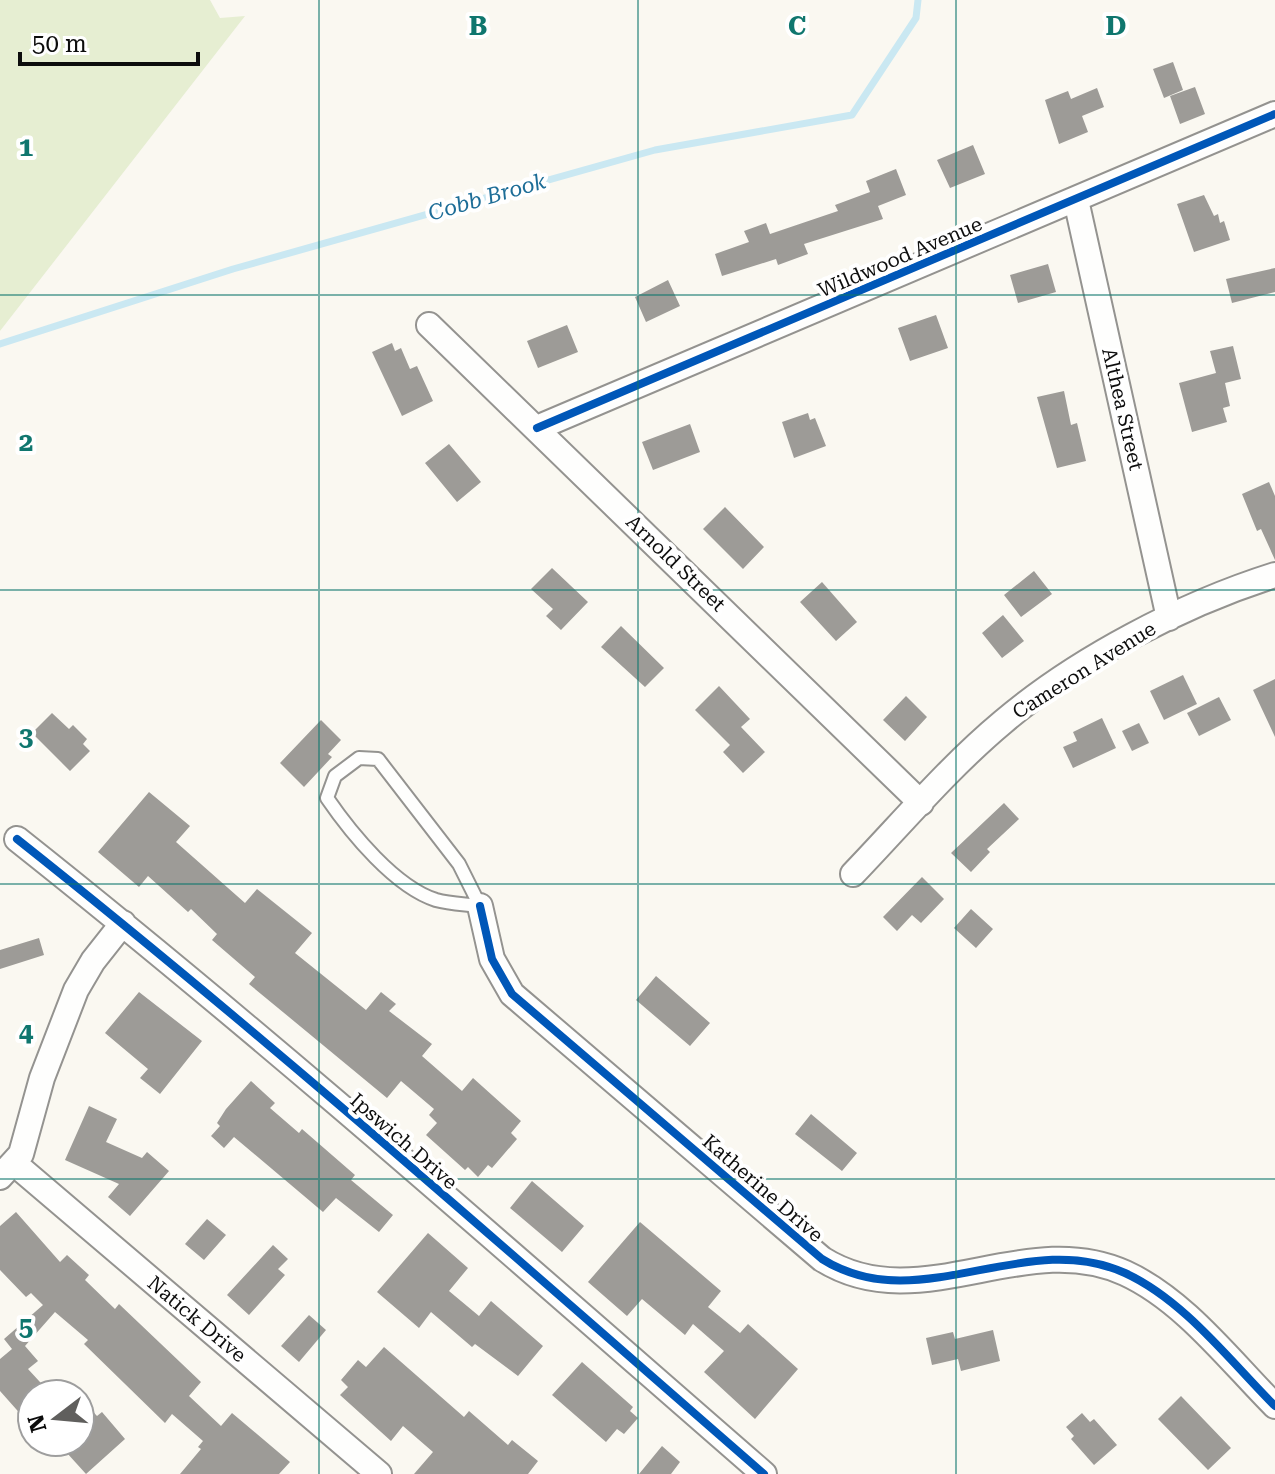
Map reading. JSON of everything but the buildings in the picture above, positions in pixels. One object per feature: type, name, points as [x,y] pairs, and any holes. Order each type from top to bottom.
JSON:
[{"type":"street","name":"Wildwood Avenue","points":[[537,428],[1275,114]]},
{"type":"street","name":"Althea Street","points":[[1076,200],[1169,618]]},
{"type":"street","name":"Arnold Street","points":[[429,325],[921,803]]},
{"type":"street","name":"Cameron Avenue","points":[[853,874],[990,732],[1027,703],[1169,618],[1275,575]]},
{"type":"street","name":"Ipswich Drive","points":[[17,839],[123,923],[390,1149],[764,1474]]},
{"type":"street","name":"Katherine Drive","points":[[480,906],[492,959],[512,994],[830,1265],[856,1277],[893,1283],[931,1280],[1040,1259],[1084,1261],[1106,1266],[1163,1297],[1275,1406]]},
{"type":"street","points":[[8,1170],[25,1143],[42,1078],[76,990],[93,961],[123,923]]},
{"type":"street","name":"Natick Drive","points":[[8,1170],[379,1474]]},
{"type":"lane","points":[[359,758],[378,759],[459,864],[480,906],[438,901],[411,890],[347,827],[327,798],[335,776],[359,758]]},
{"type":"green space","points":[[0,0],[210,0],[220,18],[245,16],[0,331]]},
{"type":"waterway","name":"Cobb Brook","points":[[0,344],[233,269],[655,150],[852,115],[916,18],[918,0]]},
{"type":"cycle path","points":[[537,428],[1275,114]]},
{"type":"cycle path","points":[[17,839],[301,1072],[764,1474]]},
{"type":"cycle path","points":[[480,906],[492,959],[512,994],[822,1259],[859,1275],[896,1280],[934,1278],[1049,1260],[1087,1262],[1125,1273],[1147,1285],[1187,1315],[1275,1406]]}]
